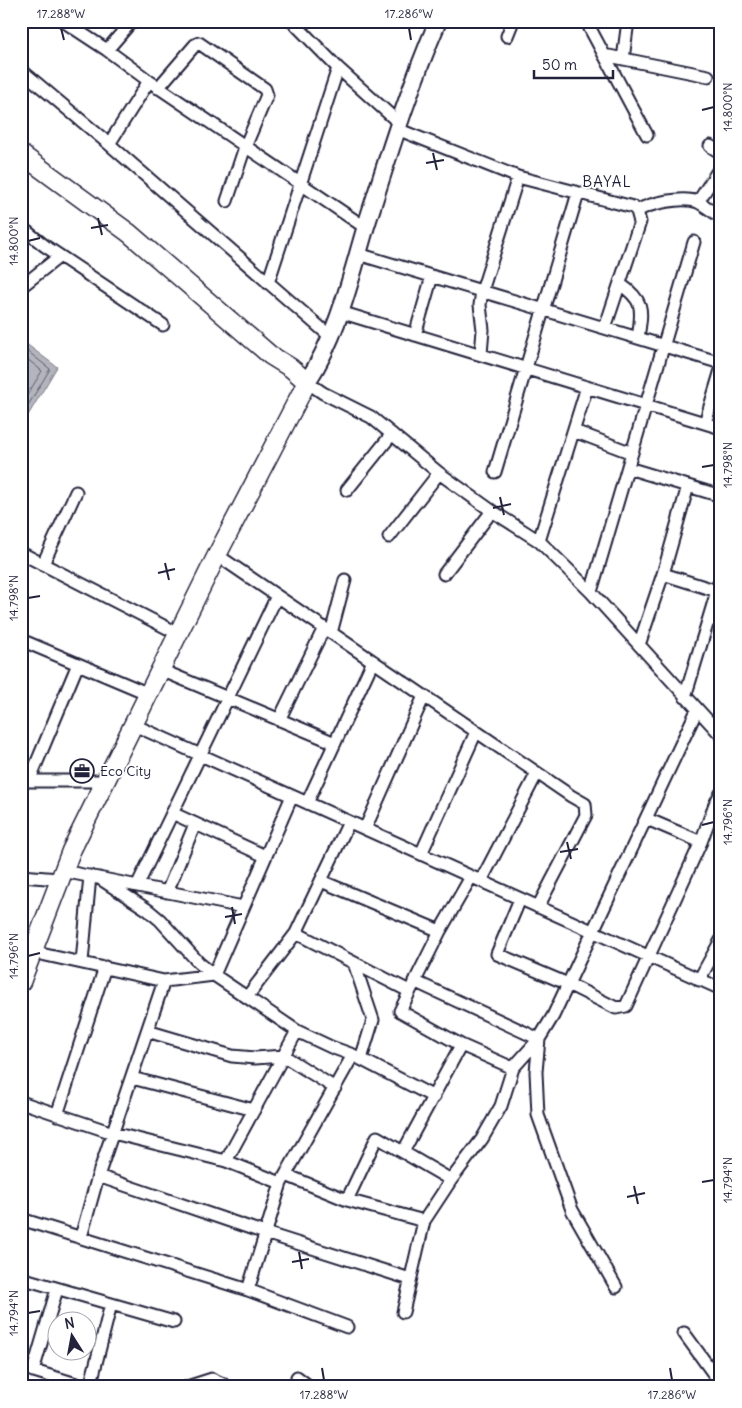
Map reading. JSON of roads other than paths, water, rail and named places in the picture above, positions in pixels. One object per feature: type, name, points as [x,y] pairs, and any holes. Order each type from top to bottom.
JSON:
[{"type":"main road","points":[[21,154],[129,233],[270,355],[291,368],[306,382],[217,556],[61,875],[21,982]]},
{"type":"main road","points":[[270,355],[288,382],[294,407]]},
{"type":"street","points":[[63,21],[366,228]]},
{"type":"street","points":[[108,50],[132,21]]},
{"type":"street","points":[[292,21],[398,126],[518,177],[633,207],[637,211],[640,222],[605,328]]},
{"type":"street","points":[[438,21],[398,126],[331,337],[320,362],[306,382],[323,393],[371,417],[439,472],[492,511],[539,541],[591,592],[721,735]]},
{"type":"street","points":[[506,36],[513,21]]},
{"type":"street","points":[[586,21],[647,135]]},
{"type":"street","points":[[623,59],[628,21]]},
{"type":"street","points":[[109,144],[154,84],[199,43],[267,92],[245,147],[227,201]]},
{"type":"street","points":[[604,55],[708,76]]},
{"type":"street","points":[[268,283],[338,68]]},
{"type":"street","points":[[21,70],[331,337]]},
{"type":"street","points":[[710,146],[721,153]]},
{"type":"street","points":[[698,202],[721,166]]},
{"type":"street","points":[[480,354],[484,330],[480,305],[482,291],[518,177]]},
{"type":"street","points":[[495,472],[578,193]]},
{"type":"street","points":[[637,211],[664,202],[690,200],[698,202],[721,217]]},
{"type":"street","points":[[21,227],[60,256],[163,325]]},
{"type":"street","points":[[591,592],[694,242]]},
{"type":"street","points":[[358,254],[721,363]]},
{"type":"street","points":[[21,287],[60,256]]},
{"type":"street","points":[[415,335],[432,276]]},
{"type":"street","points":[[620,284],[633,293],[639,303],[641,320],[638,338]]},
{"type":"street","points":[[340,312],[721,428]]},
{"type":"street","points":[[704,423],[721,370]]},
{"type":"street","points":[[539,541],[587,387]]},
{"type":"street","points":[[574,431],[632,453]]},
{"type":"street","points":[[348,490],[392,434]]},
{"type":"street","points":[[628,468],[721,496]]},
{"type":"street","points":[[389,537],[439,472]]},
{"type":"street","points":[[639,645],[663,574],[688,486]]},
{"type":"street","points":[[42,564],[76,492]]},
{"type":"street","points":[[444,574],[492,511]]},
{"type":"street","points":[[21,553],[179,634]]},
{"type":"street","points":[[217,556],[536,773],[585,804],[586,815],[538,907]]},
{"type":"street","points":[[663,574],[717,591]]},
{"type":"street","points":[[685,697],[721,578]]},
{"type":"street","points":[[279,720],[327,630],[345,580]]},
{"type":"street","points":[[136,886],[276,596]]},
{"type":"street","points":[[709,619],[721,622]]},
{"type":"street","points":[[21,640],[149,694]]},
{"type":"street","points":[[307,803],[372,661]]},
{"type":"street","points":[[78,664],[25,781],[107,781]]},
{"type":"street","points":[[161,670],[335,743]]},
{"type":"street","points":[[365,829],[424,696]]},
{"type":"street","points":[[403,1312],[424,1221],[451,1180],[482,1139],[501,1106],[513,1068],[539,1039],[553,1016],[697,710]]},
{"type":"street","points":[[134,725],[721,989]]},
{"type":"street","points":[[421,854],[476,732]]},
{"type":"street","points":[[513,1068],[461,1045],[400,1010],[440,931],[476,879],[536,773]]},
{"type":"street","points":[[520,899],[497,954],[568,984],[616,1008],[626,1006],[718,807],[721,793]]},
{"type":"street","points":[[214,975],[292,796]]},
{"type":"street","points":[[172,813],[265,856]]},
{"type":"street","points":[[647,819],[701,842]]},
{"type":"street","points":[[247,996],[296,933],[349,822]]},
{"type":"street","points":[[167,892],[195,824]]},
{"type":"street","points":[[21,876],[61,875],[95,877],[243,908]]},
{"type":"street","points":[[82,962],[95,877]]},
{"type":"street","points":[[95,877],[148,910],[160,920],[199,963],[297,1032],[357,1057],[434,1097]]},
{"type":"street","points":[[321,880],[440,931]]},
{"type":"street","points":[[296,933],[354,963],[539,1039]]},
{"type":"street","points":[[699,980],[721,940]]},
{"type":"street","points":[[32,952],[164,981],[214,975]]},
{"type":"street","points":[[248,1290],[283,1179],[335,1088],[357,1057],[373,1020],[354,963]]},
{"type":"street","points":[[57,1115],[105,967]]},
{"type":"street","points":[[80,1237],[98,1176],[164,981]]},
{"type":"street","points":[[147,1031],[232,1056],[255,1058],[284,1056],[335,1088]]},
{"type":"street","points":[[226,1161],[297,1032]]},
{"type":"street","points":[[539,1039],[536,1072],[538,1115],[572,1210],[616,1287]]},
{"type":"street","points":[[403,1152],[461,1045]]},
{"type":"street","points":[[132,1078],[254,1110]]},
{"type":"street","points":[[21,1102],[113,1133],[226,1161],[347,1200],[424,1221]]},
{"type":"street","points":[[347,1200],[377,1137],[451,1180]]},
{"type":"street","points":[[98,1176],[265,1233],[410,1278]]},
{"type":"street","points":[[21,1219],[248,1290],[347,1327]]},
{"type":"street","points":[[21,1278],[174,1322]]},
{"type":"street","points":[[33,1371],[58,1289]]},
{"type":"street","points":[[21,1367],[88,1387],[111,1304]]},
{"type":"street","points":[[684,1333],[721,1384]]},
{"type":"street","points":[[297,1376],[310,1387]]},
{"type":"street","points":[[187,1387],[212,1379],[224,1384],[224,1387]]},
{"type":"water","points":[[21,340],[57,367],[21,427]]},
{"type":"place","name":"Eco City","points":[[82,771]]},
{"type":"district","name":"BAYAL","points":[[607,182]]}]
